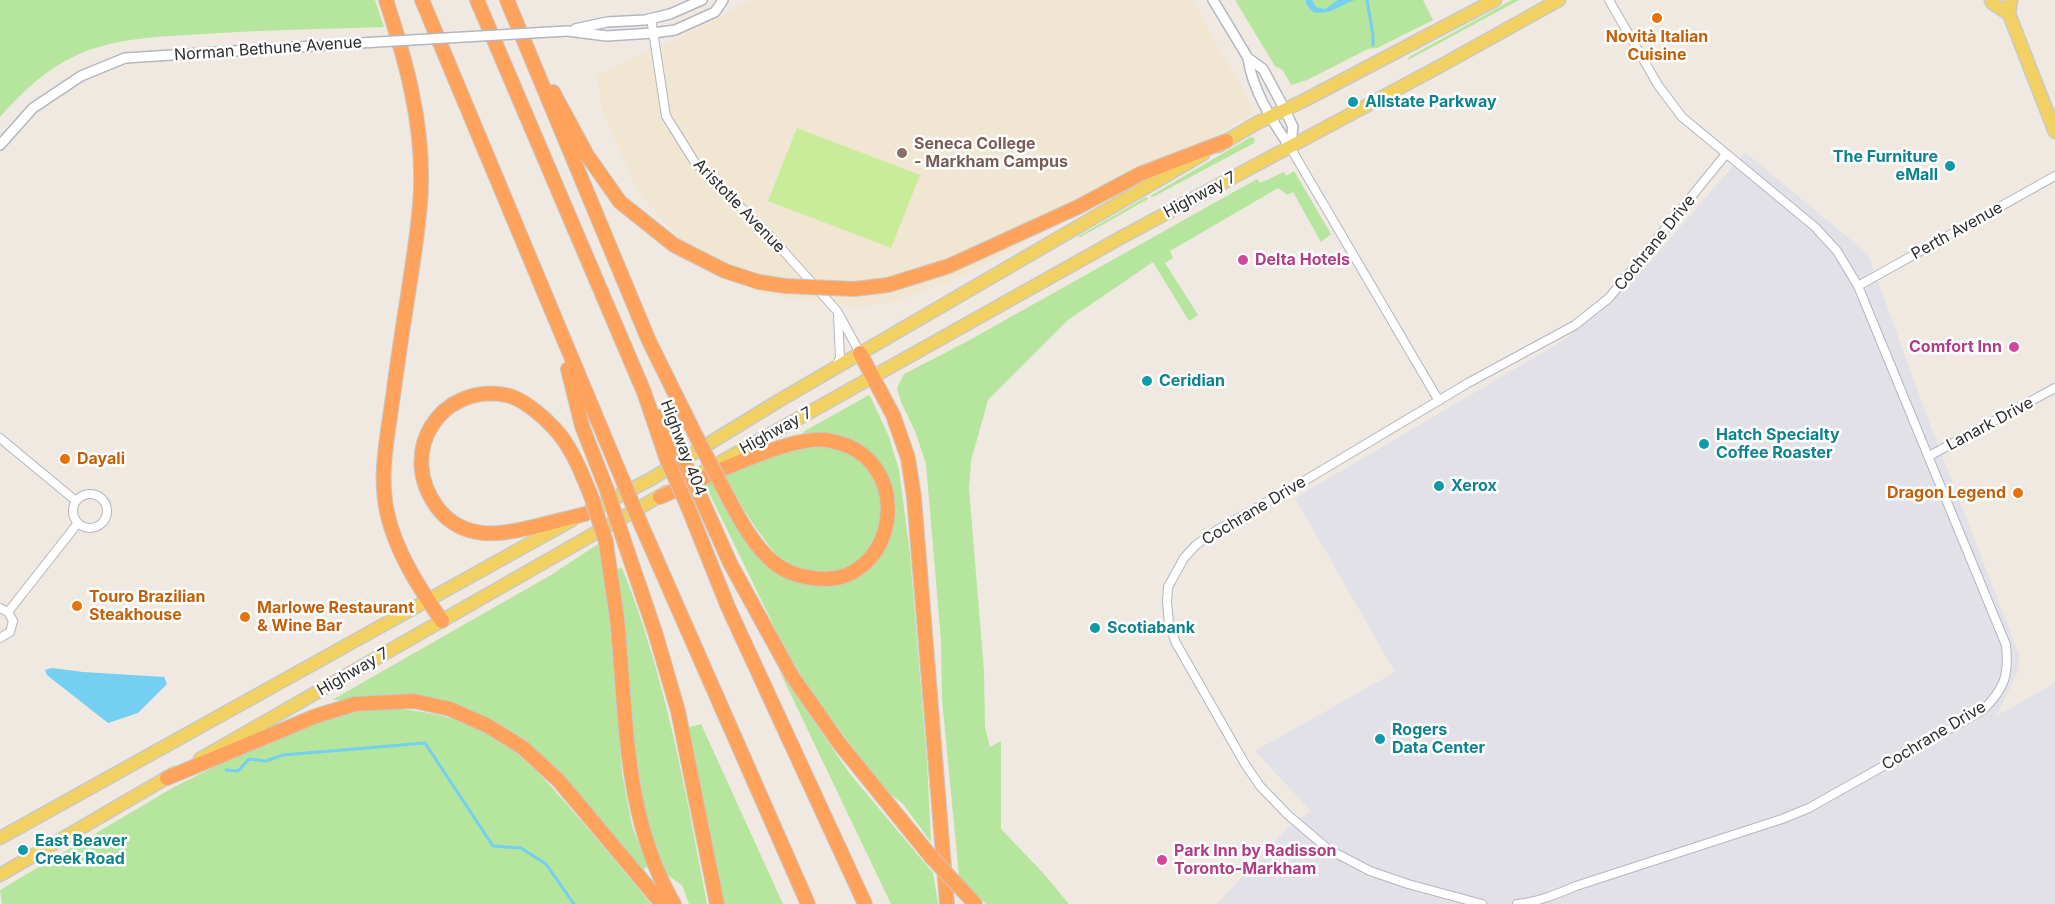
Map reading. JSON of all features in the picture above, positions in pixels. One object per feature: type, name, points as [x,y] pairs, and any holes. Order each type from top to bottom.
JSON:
[{"type":"highway","points":[[386,0],[402,50],[414,103],[420,145],[421,188],[414,254],[386,446],[384,489],[387,513],[397,544],[442,621]]},
{"type":"highway","points":[[422,0],[640,522],[808,904]]},
{"type":"highway","name":"Highway 404","points":[[477,0],[644,392],[673,454],[688,507],[728,607],[865,904]]},
{"type":"highway","points":[[507,0],[587,155],[620,202],[674,245],[725,271],[759,282],[786,286],[854,289],[888,285],[949,266],[1078,207],[1140,174],[1226,141]]},
{"type":"highway","points":[[507,0],[650,341],[697,438],[724,490],[760,549],[772,562],[794,575],[820,580],[835,578],[851,572],[865,562],[880,544],[888,523],[889,509],[882,479],[869,460],[848,446],[826,440],[795,443],[756,456],[660,497]]},
{"type":"highway","points":[[557,327],[582,426],[607,490],[655,633],[678,711],[717,904]]},
{"type":"highway","points":[[860,353],[893,415],[908,458],[914,497],[947,904]]},
{"type":"highway","points":[[585,514],[500,534],[460,528],[443,516],[430,499],[422,477],[423,444],[430,427],[445,409],[463,399],[482,393],[508,396],[528,406],[554,428],[572,453],[591,496],[606,542],[617,618],[629,765],[635,801],[651,859],[674,904]]},
{"type":"highway","points":[[673,454],[702,500],[730,563],[792,676],[839,742],[932,858],[971,901]]},
{"type":"highway","points":[[167,778],[316,716],[355,704],[414,701],[450,709],[488,726],[522,747],[537,760],[558,781],[662,904]]},
{"type":"main road","name":"Highway 7","points":[[0,838],[343,649],[428,599],[651,479],[860,353],[1226,141],[1495,0]]},
{"type":"main road","name":"Highway 7","points":[[0,875],[872,377],[1122,237],[1558,0]]},
{"type":"main road","points":[[1990,0],[2009,14]]},
{"type":"main road","points":[[2011,0],[2009,14],[2055,132]]},
{"type":"street","name":"Norman Bethune Avenue","points":[[0,145],[33,108],[81,76],[125,58],[567,31],[607,22],[670,14],[702,0]]},
{"type":"street","name":"Norman Bethune Avenue","points":[[567,31],[607,36],[675,30],[715,12],[723,0]]},
{"type":"street","points":[[1213,0],[1248,57],[1263,69],[1285,110],[1293,127],[1290,147]]},
{"type":"street","name":"Cochrane Drive","points":[[1517,904],[1544,899],[1579,885],[1782,819],[1809,808],[1983,710],[1993,700],[2008,674],[2006,645],[1858,286],[1837,251],[1815,226],[1694,128],[1672,105],[1609,0]]},
{"type":"street","name":"Aristotle Avenue","points":[[651,18],[666,116],[694,161],[771,237],[837,311],[860,353]]},
{"type":"street","points":[[1248,57],[1251,75],[1271,116],[1438,401]]},
{"type":"street","name":"Cochrane Drive","points":[[1482,904],[1370,871],[1328,849],[1287,814],[1260,786],[1245,764],[1176,643],[1169,624],[1168,587],[1174,572],[1196,545],[1217,530],[1468,383],[1575,325],[1609,298],[1726,154]]},
{"type":"street","name":"Perth Avenue","points":[[1858,286],[2055,176]]},
{"type":"street","points":[[835,368],[840,358],[837,311]]},
{"type":"street","name":"Lanark Drive","points":[[1929,456],[2053,387]]},
{"type":"street","points":[[0,438],[76,501]]},
{"type":"street","points":[[94,495],[101,499],[106,509],[105,518],[98,525],[90,528],[78,523],[73,515],[76,501],[82,496],[94,495]]},
{"type":"street","points":[[0,638],[8,634],[12,627],[12,618],[4,610],[78,523]]},
{"type":"shaded area","name":"Seneca College - Markham Campus","points":[[752,0],[1192,0],[1255,112],[982,266],[941,285],[896,301],[860,307],[763,294],[703,265],[639,193],[603,113],[597,75],[688,33]]},
{"type":"shaded area","points":[[1745,152],[1868,254],[1928,419],[2020,657],[2017,674],[1996,716],[2055,683],[2055,904],[1217,904],[1291,824],[1311,811],[1255,751],[1395,672],[1295,498],[1564,340],[1635,279]]},
{"type":"green space","points":[[0,0],[375,0],[384,27],[170,36],[123,41],[92,49],[55,67],[26,90],[0,117]]},
{"type":"green space","points":[[1235,0],[1423,0],[1433,20],[1377,48],[1368,49],[1307,80],[1291,85],[1283,70],[1275,66]]},
{"type":"green space","points":[[1512,0],[1519,0],[1408,60],[1409,57]]},
{"type":"green space","points":[[797,128],[920,175],[891,248],[768,201]]},
{"type":"green space","points":[[1251,137],[1255,139],[1254,143],[1153,197],[1150,196]]},
{"type":"green space","points":[[1294,171],[1331,234],[1321,242],[1293,192],[1287,195],[1278,188],[1170,251],[1173,258],[1165,263],[1198,315],[1189,321],[1153,262],[1068,320],[988,400],[971,461],[969,489],[984,671],[985,727],[990,747],[1001,741],[1001,829],[1069,904],[986,904],[959,876],[942,699],[941,641],[926,464],[897,388],[904,374],[966,342],[1257,179],[1260,183],[1284,172],[1286,176]]},
{"type":"green space","points":[[1146,197],[1148,199],[1079,238],[1079,236]]},
{"type":"green space","points":[[869,395],[889,437],[899,470],[910,554],[927,761],[931,842],[903,804],[884,789],[815,697],[787,653],[704,482],[712,477],[783,576],[810,585],[832,583],[883,548],[894,518],[891,485],[885,472],[858,445],[838,436],[804,437],[803,432]]},
{"type":"green space","points":[[825,446],[858,461],[876,482],[883,506],[878,531],[865,553],[845,568],[820,573],[791,566],[773,551],[754,525],[724,475],[773,456]]},
{"type":"green space","points":[[598,544],[607,592],[622,773],[632,826],[648,866],[641,871],[533,748],[492,720],[438,700],[332,700],[551,575]]},
{"type":"green space","points":[[622,568],[650,649],[673,734],[707,904],[689,904],[682,885],[664,873],[647,831],[634,773],[616,569]]},
{"type":"green space","points":[[779,670],[850,774],[933,873],[938,904],[891,904]]},
{"type":"green space","points":[[398,709],[433,714],[466,723],[484,731],[516,753],[558,794],[651,904],[2,904],[0,890],[174,787],[228,760],[323,720],[355,711]]},
{"type":"green space","points":[[701,724],[783,904],[724,904],[689,727]]},
{"type":"water","points":[[1306,0],[1312,0],[1316,7],[1325,9],[1338,0],[1355,0],[1319,13],[1313,12],[1306,4]]},
{"type":"water","points":[[52,668],[164,677],[167,684],[138,713],[108,723],[47,675],[45,670]]},
{"type":"waterway","points":[[1367,0],[1373,45]]},
{"type":"waterway","points":[[226,770],[238,771],[249,759],[266,761],[283,755],[425,743],[493,846],[521,848],[546,864],[574,904]]},
{"type":"place","name":"Novità Italian Cuisine","points":[[1657,18]]},
{"type":"place","name":"Allstate Parkway","points":[[1353,102]]},
{"type":"place","name":"Seneca College - Markham Campus","points":[[902,153]]},
{"type":"place","name":"The Furniture eMall","points":[[1950,166]]},
{"type":"place","name":"Delta Hotels","points":[[1243,260]]},
{"type":"place","name":"Comfort Inn","points":[[2014,347]]},
{"type":"place","name":"Ceridian","points":[[1147,381]]},
{"type":"place","name":"Hatch Specialty Coffee Roaster","points":[[1704,444]]},
{"type":"place","name":"Dayali","points":[[65,459]]},
{"type":"place","name":"Xerox","points":[[1439,486]]},
{"type":"place","name":"Dragon Legend","points":[[2018,493]]},
{"type":"place","name":"Touro Brazilian Steakhouse","points":[[77,606]]},
{"type":"place","name":"Marlowe Restaurant & Wine Bar","points":[[245,617]]},
{"type":"place","name":"Scotiabank","points":[[1095,628]]},
{"type":"place","name":"Rogers Data Center","points":[[1380,739]]},
{"type":"place","name":"East Beaver Creek Road","points":[[23,850]]},
{"type":"place","name":"Park Inn by Radisson Toronto-Markham","points":[[1162,860]]}]
